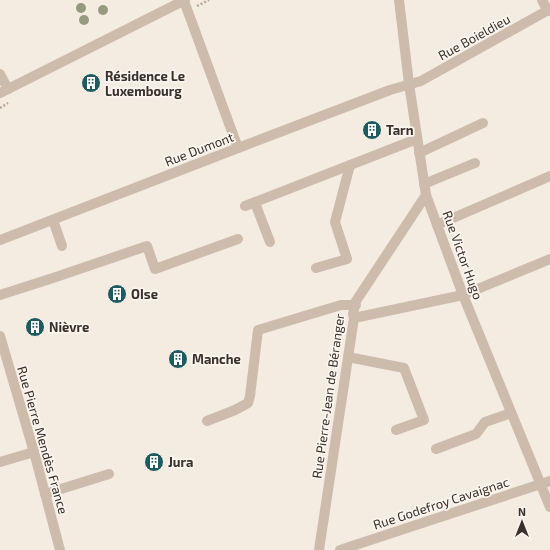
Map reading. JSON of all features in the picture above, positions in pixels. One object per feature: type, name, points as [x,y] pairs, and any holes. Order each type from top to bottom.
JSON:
[{"type":"street","points":[[0,74],[4,91],[185,0],[238,148]]},
{"type":"street","name":"Rue Victor Hugo","points":[[399,0],[409,84],[425,190],[463,295],[511,413],[545,483],[550,507]]},
{"type":"street","points":[[542,0],[549,10]]},
{"type":"street","name":"Rue Boieldieu","points":[[409,84],[421,81],[549,10]]},
{"type":"street","name":"Rue Dumont","points":[[0,240],[409,84]]},
{"type":"street","points":[[419,153],[483,123]]},
{"type":"street","points":[[245,206],[417,139]]},
{"type":"street","points":[[425,190],[475,163]]},
{"type":"street","points":[[316,268],[347,259],[335,222],[350,166]]},
{"type":"street","points":[[437,226],[550,176]]},
{"type":"street","name":"Rue Pierre-Jean de Béranger","points":[[319,550],[356,301],[425,190]]},
{"type":"street","points":[[254,203],[270,242]]},
{"type":"street","points":[[53,220],[62,246]]},
{"type":"street","points":[[0,295],[147,246],[155,269],[238,238]]},
{"type":"street","points":[[354,318],[463,295],[550,259]]},
{"type":"street","points":[[207,421],[248,403],[258,330],[341,305],[356,305]]},
{"type":"street","name":"Rue Pierre Mendès France","points":[[0,336],[34,452],[60,550]]},
{"type":"street","points":[[348,357],[404,368],[424,420],[396,430]]},
{"type":"street","points":[[436,449],[476,434],[485,422],[511,413]]},
{"type":"street","points":[[0,462],[34,452]]},
{"type":"street","points":[[45,494],[109,474]]},
{"type":"street","name":"Rue Godefroy Cavaignac","points":[[340,550],[545,483]]},
{"type":"path","points":[[193,8],[209,0]]},
{"type":"place","name":"Résidence Le Luxembourg","points":[[91,83]]},
{"type":"place","name":"Tarn","points":[[372,130]]},
{"type":"place","name":"OIse","points":[[117,294]]},
{"type":"place","name":"Nièvre","points":[[35,327]]},
{"type":"place","name":"Manche","points":[[178,359]]},
{"type":"place","name":"Jura","points":[[154,462]]}]
